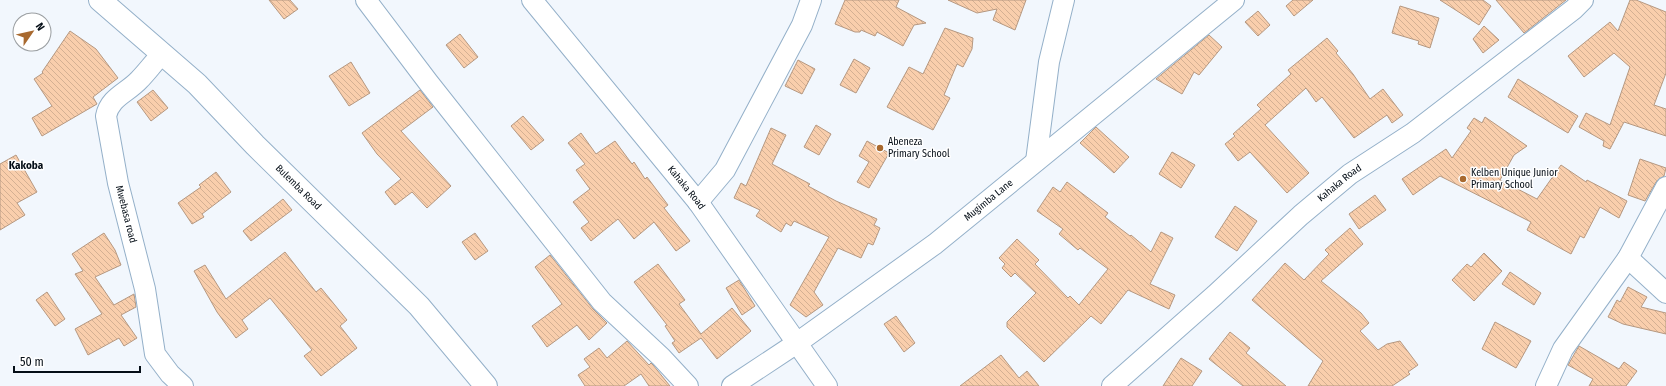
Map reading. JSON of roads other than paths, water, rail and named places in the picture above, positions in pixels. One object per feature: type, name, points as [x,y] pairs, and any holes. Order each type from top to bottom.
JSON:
[{"type":"main road","name":"Bulemba Road","points":[[100,0],[197,84],[266,156],[419,306],[486,386]]},
{"type":"street","points":[[366,0],[433,88],[602,302],[661,357],[688,386]]},
{"type":"street","name":"Kahaka Road","points":[[532,0],[698,202],[827,386]]},
{"type":"street","points":[[698,202],[725,170],[802,24],[812,0]]},
{"type":"street","points":[[1036,161],[1049,62],[1064,0]]},
{"type":"street","name":"Mugimba Lane","points":[[732,386],[797,343],[935,244],[1234,0]]},
{"type":"street","name":"Kahaka Road","points":[[1112,386],[1215,295],[1301,215],[1350,174],[1418,129],[1574,9],[1583,0]]},
{"type":"street","name":"Mwebasa road","points":[[162,54],[139,81],[113,100],[108,107],[106,116],[118,183],[145,289],[155,354],[170,374],[183,386]]},
{"type":"street","points":[[1546,386],[1564,349],[1628,258],[1666,187]]},
{"type":"street","points":[[1628,258],[1666,293]]},
{"type":"place","name":"Abeneza Primary School","points":[[880,148]]},
{"type":"place","name":"Kelben Unique Junior Primary School","points":[[1463,179]]},
{"type":"district","name":"Kakoba","points":[[26,165]]}]
